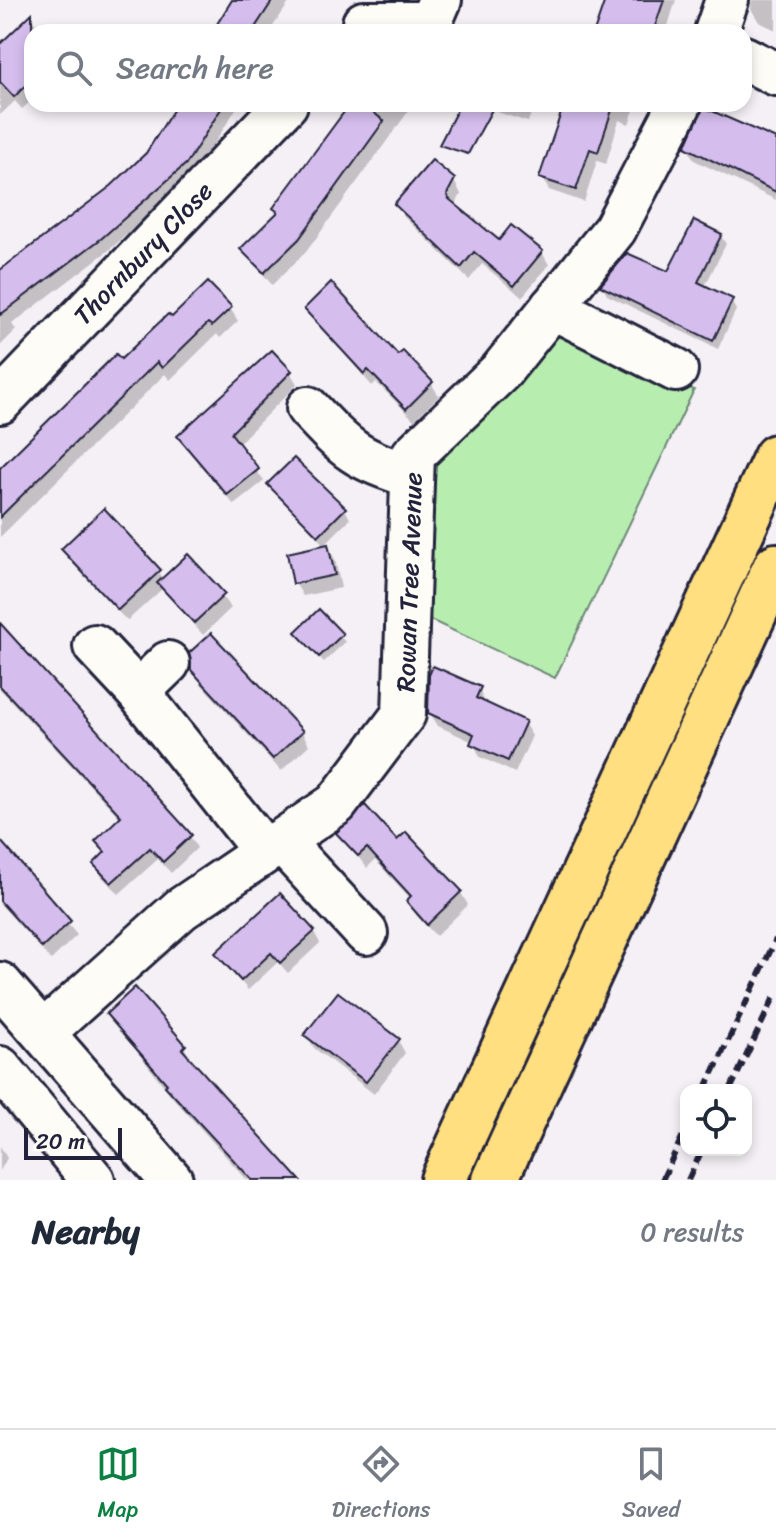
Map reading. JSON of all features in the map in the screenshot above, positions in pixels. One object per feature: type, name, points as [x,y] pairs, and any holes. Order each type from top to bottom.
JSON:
[{"type":"highway","points":[[443,1180],[776,457]]},
{"type":"highway","points":[[495,1180],[776,566]]},
{"type":"street","points":[[366,18],[430,23],[440,0]]},
{"type":"street","points":[[719,24],[727,0]]},
{"type":"street","points":[[752,62],[776,74]]},
{"type":"street","name":"Thornbury Close","points":[[0,402],[278,112]]},
{"type":"street","name":"Rowan Tree Avenue","points":[[45,1031],[181,909],[336,804],[404,714],[413,455],[501,371],[615,229],[676,112]]},
{"type":"street","points":[[552,307],[676,370]]},
{"type":"street","points":[[308,408],[338,440],[367,462],[412,476]]},
{"type":"street","points":[[95,646],[273,847],[366,933]]},
{"type":"street","points":[[138,692],[168,663]]},
{"type":"street","points":[[0,984],[45,1031],[171,1180]]},
{"type":"street","points":[[0,1068],[93,1180]]},
{"type":"green space","points":[[558,325],[694,390],[555,678],[424,617],[422,478]]},
{"type":"building","points":[[232,0],[273,0],[257,24],[217,24]]},
{"type":"building","points":[[605,0],[664,0],[656,24],[597,24]]},
{"type":"building","points":[[32,13],[32,24],[24,24],[24,88],[14,97],[0,82],[0,44]]},
{"type":"building","points":[[172,112],[219,112],[187,163],[102,238],[0,315],[0,270],[111,186],[146,153]]},
{"type":"building","points":[[344,112],[373,112],[384,121],[299,239],[264,273],[240,249],[278,212],[273,208]]},
{"type":"building","points":[[456,112],[491,112],[468,154],[439,145]]},
{"type":"building","points":[[561,112],[611,112],[598,152],[590,149],[576,190],[539,178]]},
{"type":"building","points":[[701,112],[714,112],[776,139],[776,192],[685,147]]},
{"type":"building","points":[[432,160],[455,179],[447,194],[449,199],[499,240],[511,225],[543,251],[514,286],[474,252],[461,268],[394,204]]},
{"type":"building","points":[[694,220],[722,234],[698,282],[733,299],[713,341],[600,286],[627,253],[668,271]]},
{"type":"building","points":[[208,282],[232,307],[212,326],[208,323],[162,368],[157,362],[0,517],[0,468],[116,354],[121,359],[168,314],[172,317]]},
{"type":"building","points":[[331,282],[398,355],[403,351],[433,382],[406,409],[368,370],[364,374],[304,309]]},
{"type":"building","points":[[272,350],[292,371],[231,433],[259,469],[227,495],[177,436]]},
{"type":"building","points":[[294,458],[346,508],[318,536],[267,484]]},
{"type":"building","points":[[104,508],[161,570],[118,610],[61,549]]},
{"type":"building","points":[[328,544],[335,575],[293,584],[287,553]]},
{"type":"building","points":[[188,554],[225,594],[194,623],[157,583]]},
{"type":"building","points":[[319,609],[343,634],[319,657],[295,632]]},
{"type":"building","points":[[0,623],[192,835],[163,862],[150,848],[111,883],[93,864],[105,852],[95,841],[121,816],[0,686]]},
{"type":"building","points":[[211,633],[303,731],[273,759],[191,670],[189,653]]},
{"type":"building","points":[[433,666],[481,687],[476,698],[526,721],[508,761],[470,744],[474,734],[428,713],[429,675]]},
{"type":"building","points":[[365,805],[397,840],[406,832],[462,891],[427,925],[406,901],[411,896],[367,848],[358,856],[336,833]]},
{"type":"building","points":[[0,840],[71,921],[42,948],[0,901]]},
{"type":"building","points":[[280,893],[315,931],[280,963],[271,953],[241,981],[215,953]]},
{"type":"building","points":[[135,987],[186,1045],[182,1049],[300,1180],[252,1180],[165,1086],[167,1084],[106,1014]]},
{"type":"building","points":[[338,992],[400,1039],[366,1082],[304,1035]]},
{"type":"railway","points":[[708,1084],[776,939]]},
{"type":"railway","points":[[733,1084],[776,993]]},
{"type":"railway","points":[[662,1180],[680,1142]]},
{"type":"railway","points":[[688,1180],[699,1156]]}]
